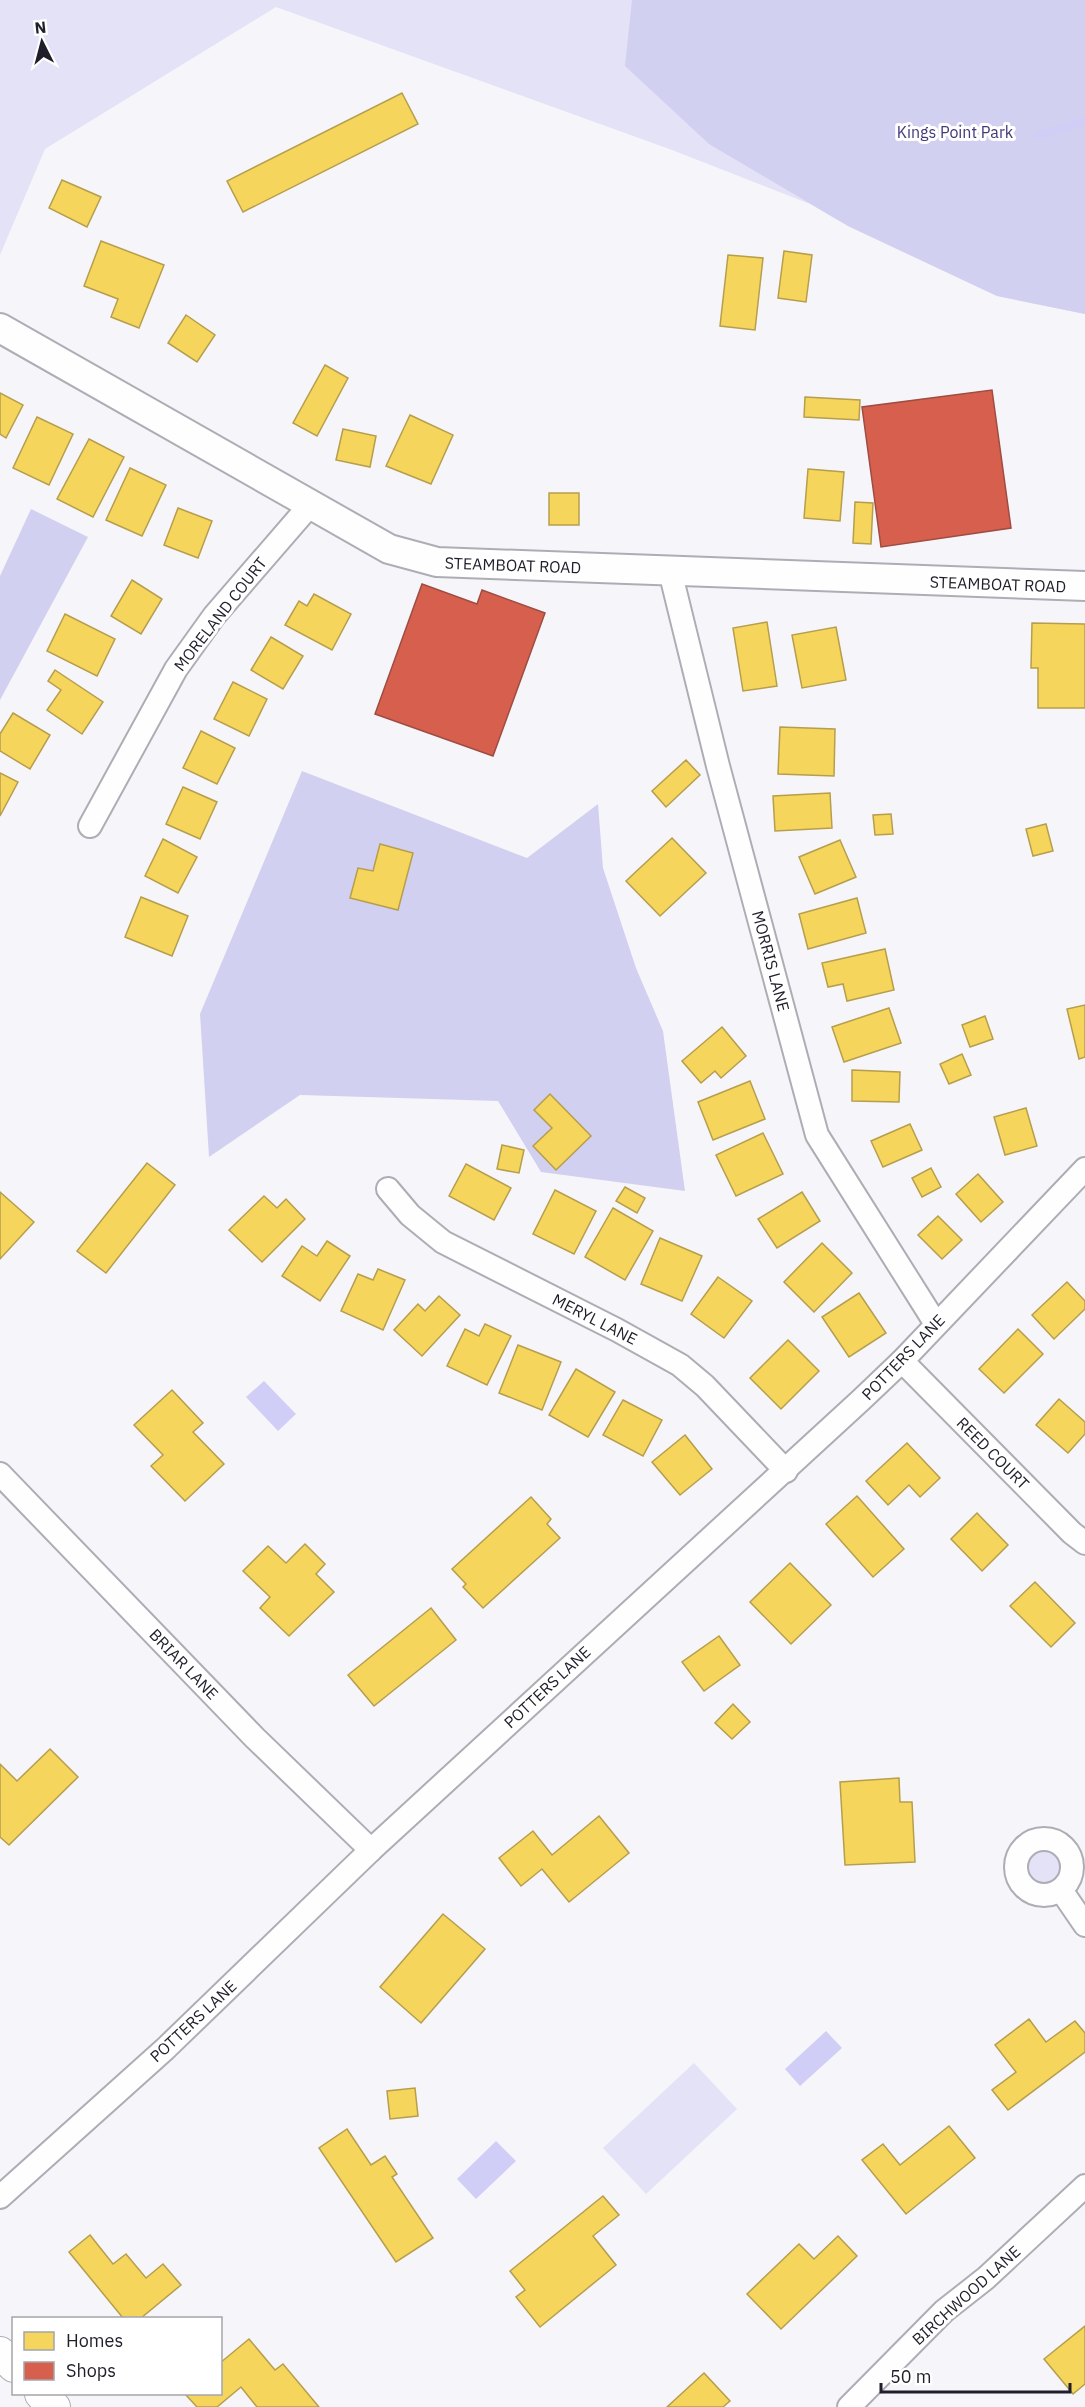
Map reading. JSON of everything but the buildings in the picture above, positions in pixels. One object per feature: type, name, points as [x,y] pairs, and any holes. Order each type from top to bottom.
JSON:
[{"type":"main road","points":[[0,2353],[12,2364]]},
{"type":"main road","points":[[42,2395],[54,2407]]},
{"type":"street","name":"STEAMBOAT ROAD","points":[[0,328],[389,549],[437,562],[1085,586]]},
{"type":"street","name":"MORELAND COURT","points":[[90,826],[176,669],[214,616],[310,505]]},
{"type":"street","name":"MORRIS LANE","points":[[670,571],[717,766],[817,1135],[936,1324]]},
{"type":"street","name":"POTTERS LANE","points":[[0,2198],[165,2049],[372,1850],[604,1635],[786,1471],[902,1361],[1085,1169]]},
{"type":"street","name":"MERYL LANE","points":[[388,1189],[410,1215],[443,1242],[617,1330],[680,1365],[705,1386],[786,1471]]},
{"type":"street","name":"REED COURT","points":[[902,1361],[1072,1533],[1085,1543]]},
{"type":"street","name":"BRIAR LANE","points":[[0,1474],[255,1738],[372,1850]]},
{"type":"street","points":[[1061,1890],[1085,1925]]},
{"type":"street","name":"BIRCHWOOD LANE","points":[[849,2407],[944,2311],[986,2278],[1085,2186]]},
{"type":"green space","name":"Kings Point Park","points":[[0,0],[1085,0],[1085,314],[997,296],[848,226],[810,204],[672,150],[276,7],[45,149],[0,255]]},
{"type":"green space","name":"Kings Point Park","points":[[632,0],[1085,0],[1085,314],[997,296],[848,226],[709,144],[625,66]]},
{"type":"green space","points":[[31,509],[88,537],[0,700],[0,576]]},
{"type":"green space","points":[[302,771],[527,858],[598,804],[603,868],[636,968],[663,1031],[685,1191],[541,1172],[498,1101],[300,1095],[209,1157],[200,1014]]},
{"type":"green space","points":[[1044,1844],[1060,1851],[1067,1867],[1060,1883],[1044,1890],[1028,1883],[1021,1867],[1028,1851]]},
{"type":"green space","points":[[694,2063],[737,2109],[646,2194],[603,2148]]},
{"type":"shaded area","points":[[264,1381],[296,1414],[278,1431],[246,1397]]},
{"type":"shaded area","points":[[826,2031],[842,2048],[800,2086],[785,2069]]},
{"type":"shaded area","points":[[496,2141],[516,2161],[476,2199],[457,2179]]},
{"type":"waterway","points":[[1039,135],[1085,121]]}]
